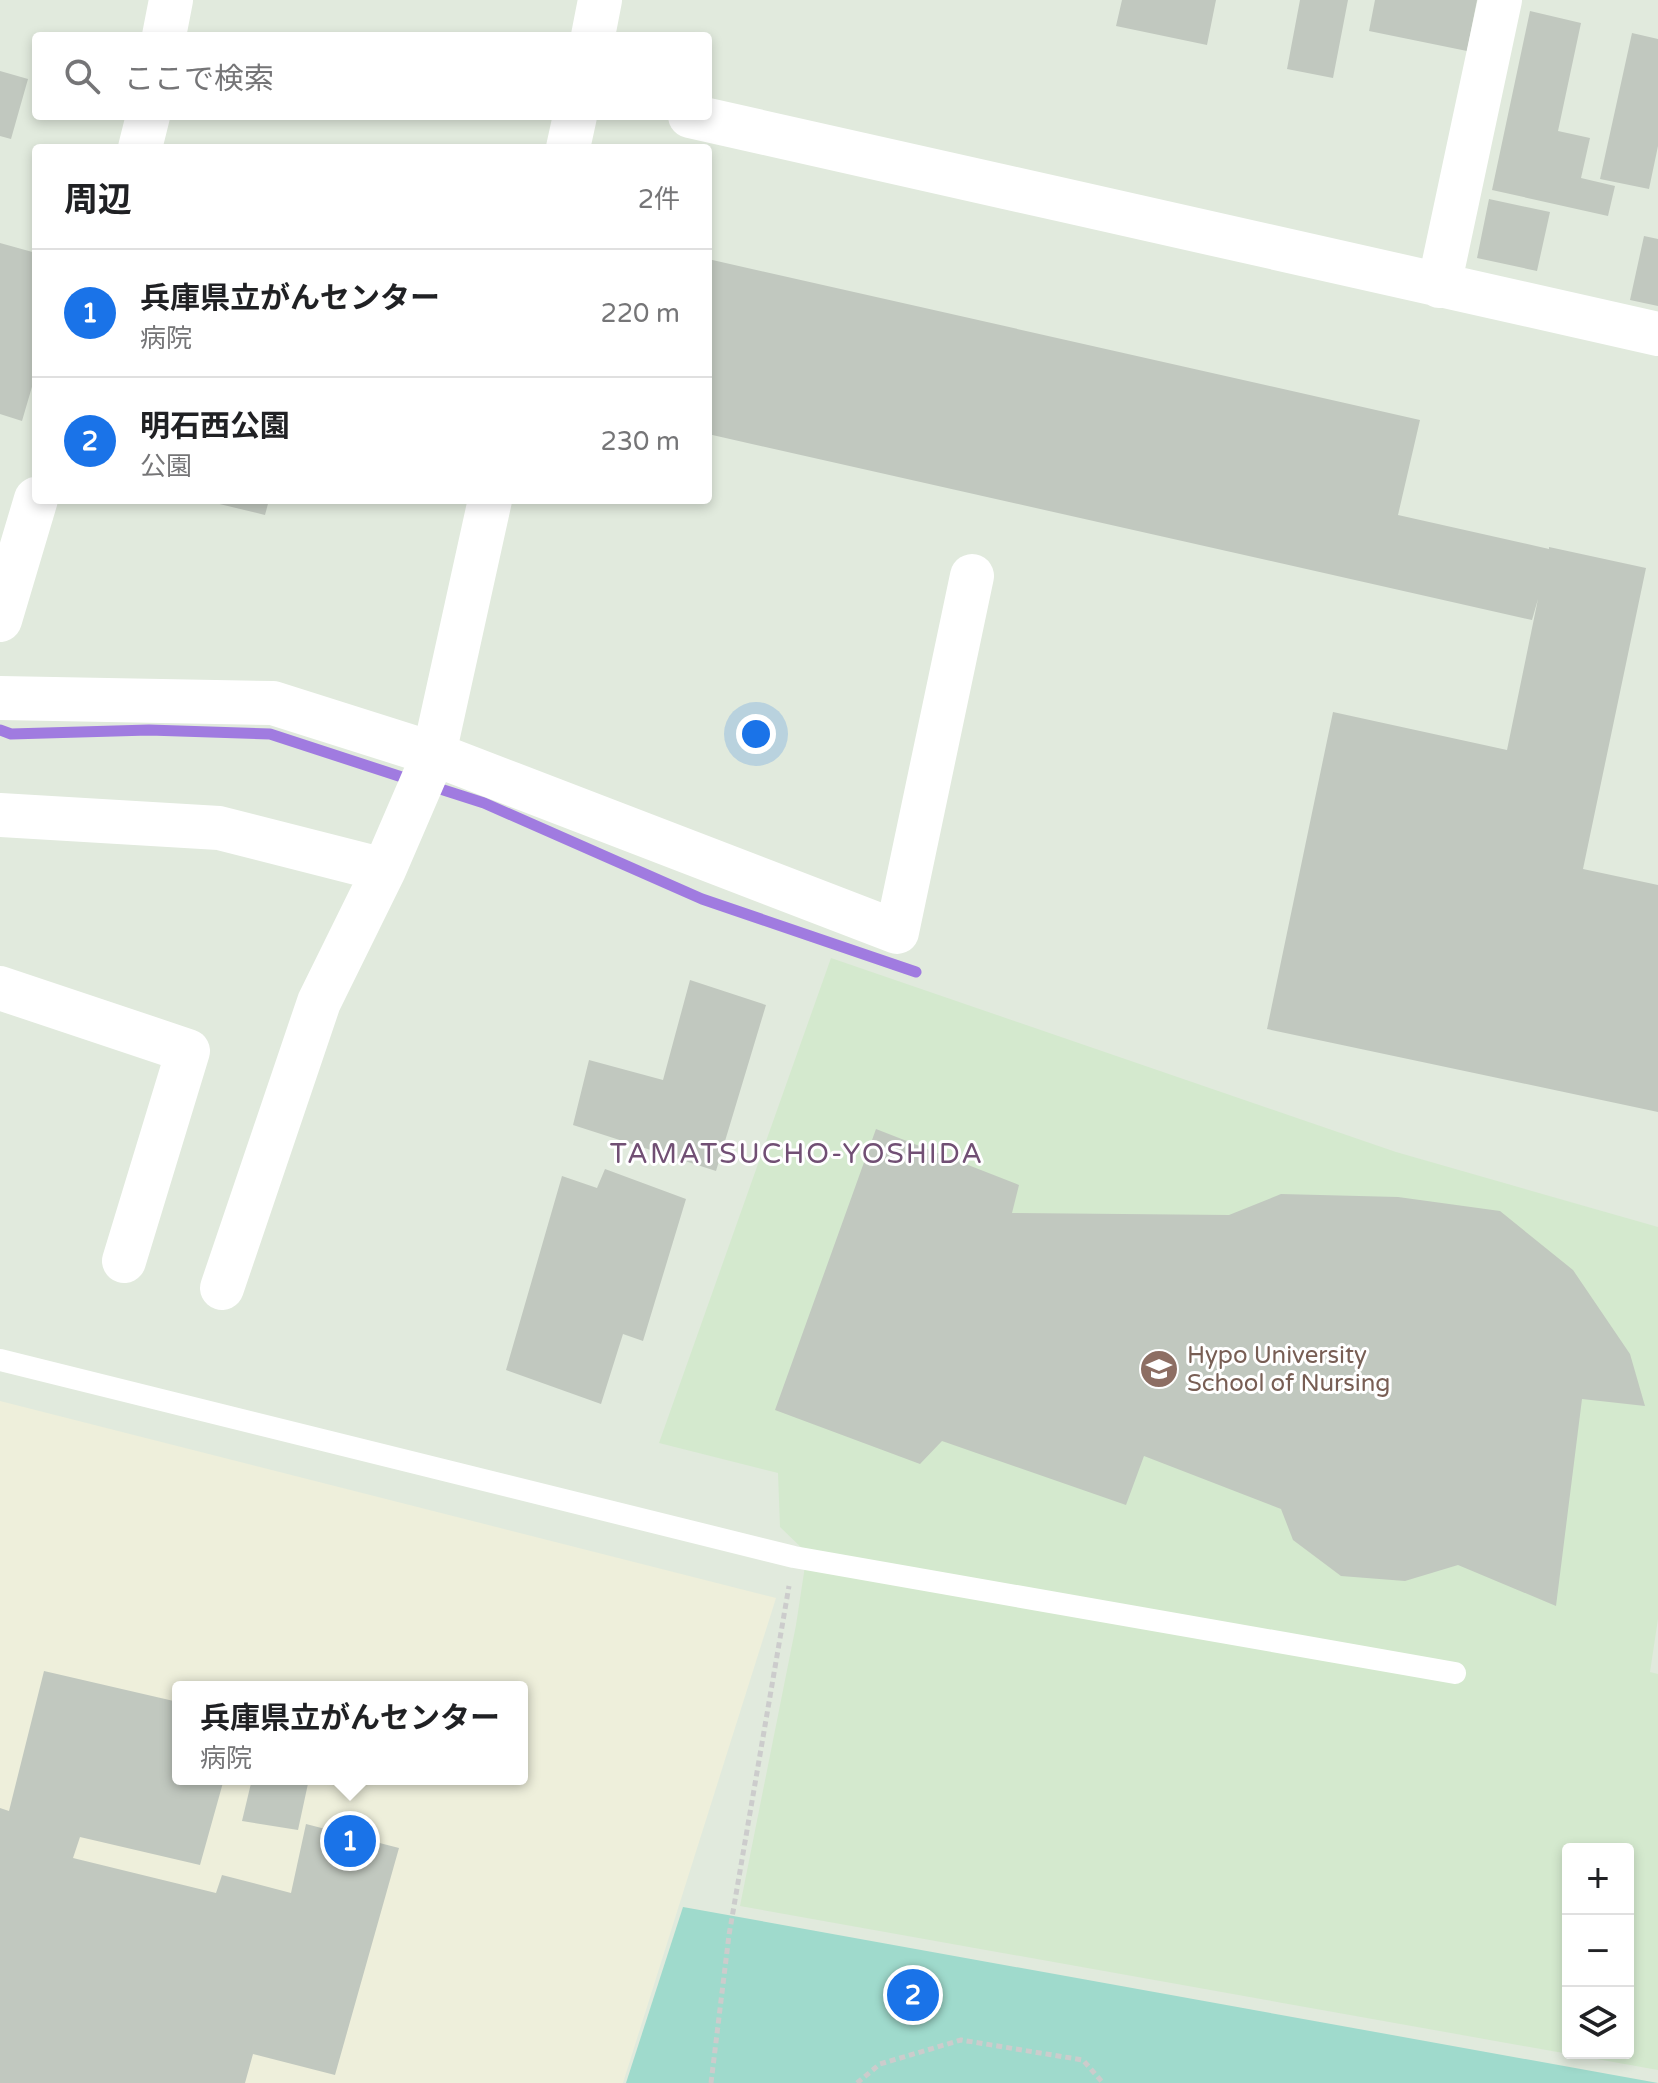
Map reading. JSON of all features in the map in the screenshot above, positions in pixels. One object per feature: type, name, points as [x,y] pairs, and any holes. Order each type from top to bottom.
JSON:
[{"type":"street","points":[[165,32],[171,0]]},
{"type":"street","points":[[594,32],[600,0]]},
{"type":"street","points":[[1439,286],[1500,0]]},
{"type":"street","points":[[141,144],[147,120]]},
{"type":"street","points":[[569,144],[574,120]]},
{"type":"street","points":[[708,120],[1658,334]]},
{"type":"street","points":[[0,620],[35,504]]},
{"type":"street","points":[[222,1288],[319,1002],[384,870],[434,754],[489,504]]},
{"type":"street","points":[[0,698],[273,703],[434,754],[897,932],[972,576]]},
{"type":"street","points":[[0,815],[219,828],[384,870]]},
{"type":"street","points":[[0,988],[188,1051],[124,1261]]},
{"type":"lane","points":[[0,1360],[794,1557],[1455,1673]]},
{"type":"path","points":[[711,2083],[729,1935],[794,1557]]},
{"type":"path","points":[[857,2083],[880,2064],[961,2040],[1083,2060],[1103,2083]]},
{"type":"shaded area","points":[[831,958],[1396,1152],[1658,1227],[1658,1619],[1650,1672],[1658,1674],[1658,2070],[1596,2059],[1634,2059],[1634,1843],[1562,1843],[1562,2053],[740,1906],[796,1625],[807,1553],[780,1527],[778,1473],[659,1443]]},
{"type":"shaded area","points":[[0,1401],[776,1598],[623,2083],[0,2083]]},
{"type":"shaded area","points":[[683,1907],[1658,2083],[626,2083]]},
{"type":"building","points":[[1122,0],[1216,0],[1207,45],[1116,26]]},
{"type":"building","points":[[1300,0],[1348,0],[1333,78],[1287,69]]},
{"type":"building","points":[[1375,0],[1477,0],[1467,51],[1369,31]]},
{"type":"building","points":[[1530,11],[1581,23],[1558,131],[1590,138],[1581,178],[1615,186],[1608,216],[1492,190]]},
{"type":"building","points":[[1632,33],[1658,39],[1658,146],[1649,189],[1600,179]]},
{"type":"building","points":[[0,71],[28,79],[11,139],[0,136]]},
{"type":"building","points":[[1489,199],[1550,212],[1537,271],[1477,258]]},
{"type":"building","points":[[1644,236],[1658,239],[1658,306],[1630,300]]},
{"type":"building","points":[[0,243],[32,252],[32,387],[22,421],[0,414]]},
{"type":"building","points":[[712,260],[1420,420],[1398,515],[1646,568],[1583,869],[1658,885],[1658,1112],[1267,1029],[1333,712],[1507,750],[1538,599],[1532,620],[712,435]]},
{"type":"building","points":[[220,504],[268,504],[265,515]]},
{"type":"building","points":[[690,980],[766,1005],[716,1171],[573,1125],[589,1060],[663,1080]]},
{"type":"building","points":[[876,1129],[1019,1185],[1012,1213],[1229,1215],[1281,1194],[1398,1197],[1500,1211],[1573,1270],[1630,1354],[1645,1406],[1582,1399],[1556,1606],[1458,1565],[1405,1581],[1341,1576],[1293,1540],[1281,1509],[1144,1456],[1126,1505],[942,1441],[920,1464],[775,1410]]},
{"type":"building","points":[[605,1169],[686,1199],[643,1341],[623,1334],[601,1404],[506,1370],[562,1176],[597,1188]]},
{"type":"building","points":[[44,1671],[172,1701],[172,1785],[222,1785],[200,1865],[80,1837],[73,1858],[216,1893],[222,1875],[291,1893],[306,1824],[399,1848],[335,2075],[253,2054],[245,2083],[0,2083],[0,1808],[9,1811]]},
{"type":"building","points":[[251,1785],[308,1785],[298,1830],[242,1821]]},
{"type":"waterway","points":[[0,730],[11,734],[149,730],[270,734],[411,780]]},
{"type":"waterway","points":[[431,786],[484,803],[702,899],[916,972]]},
{"type":"place","name":"Hypo University School of Nursing","points":[[1159,1369]]},
{"type":"place","name":"兵庫県立がんセンター","points":[[350,1841]]},
{"type":"place","name":"明石西公園","points":[[913,1995]]},
{"type":"district","name":"TAMATSUCHO-YOSHIDA","points":[[797,1154]]}]
